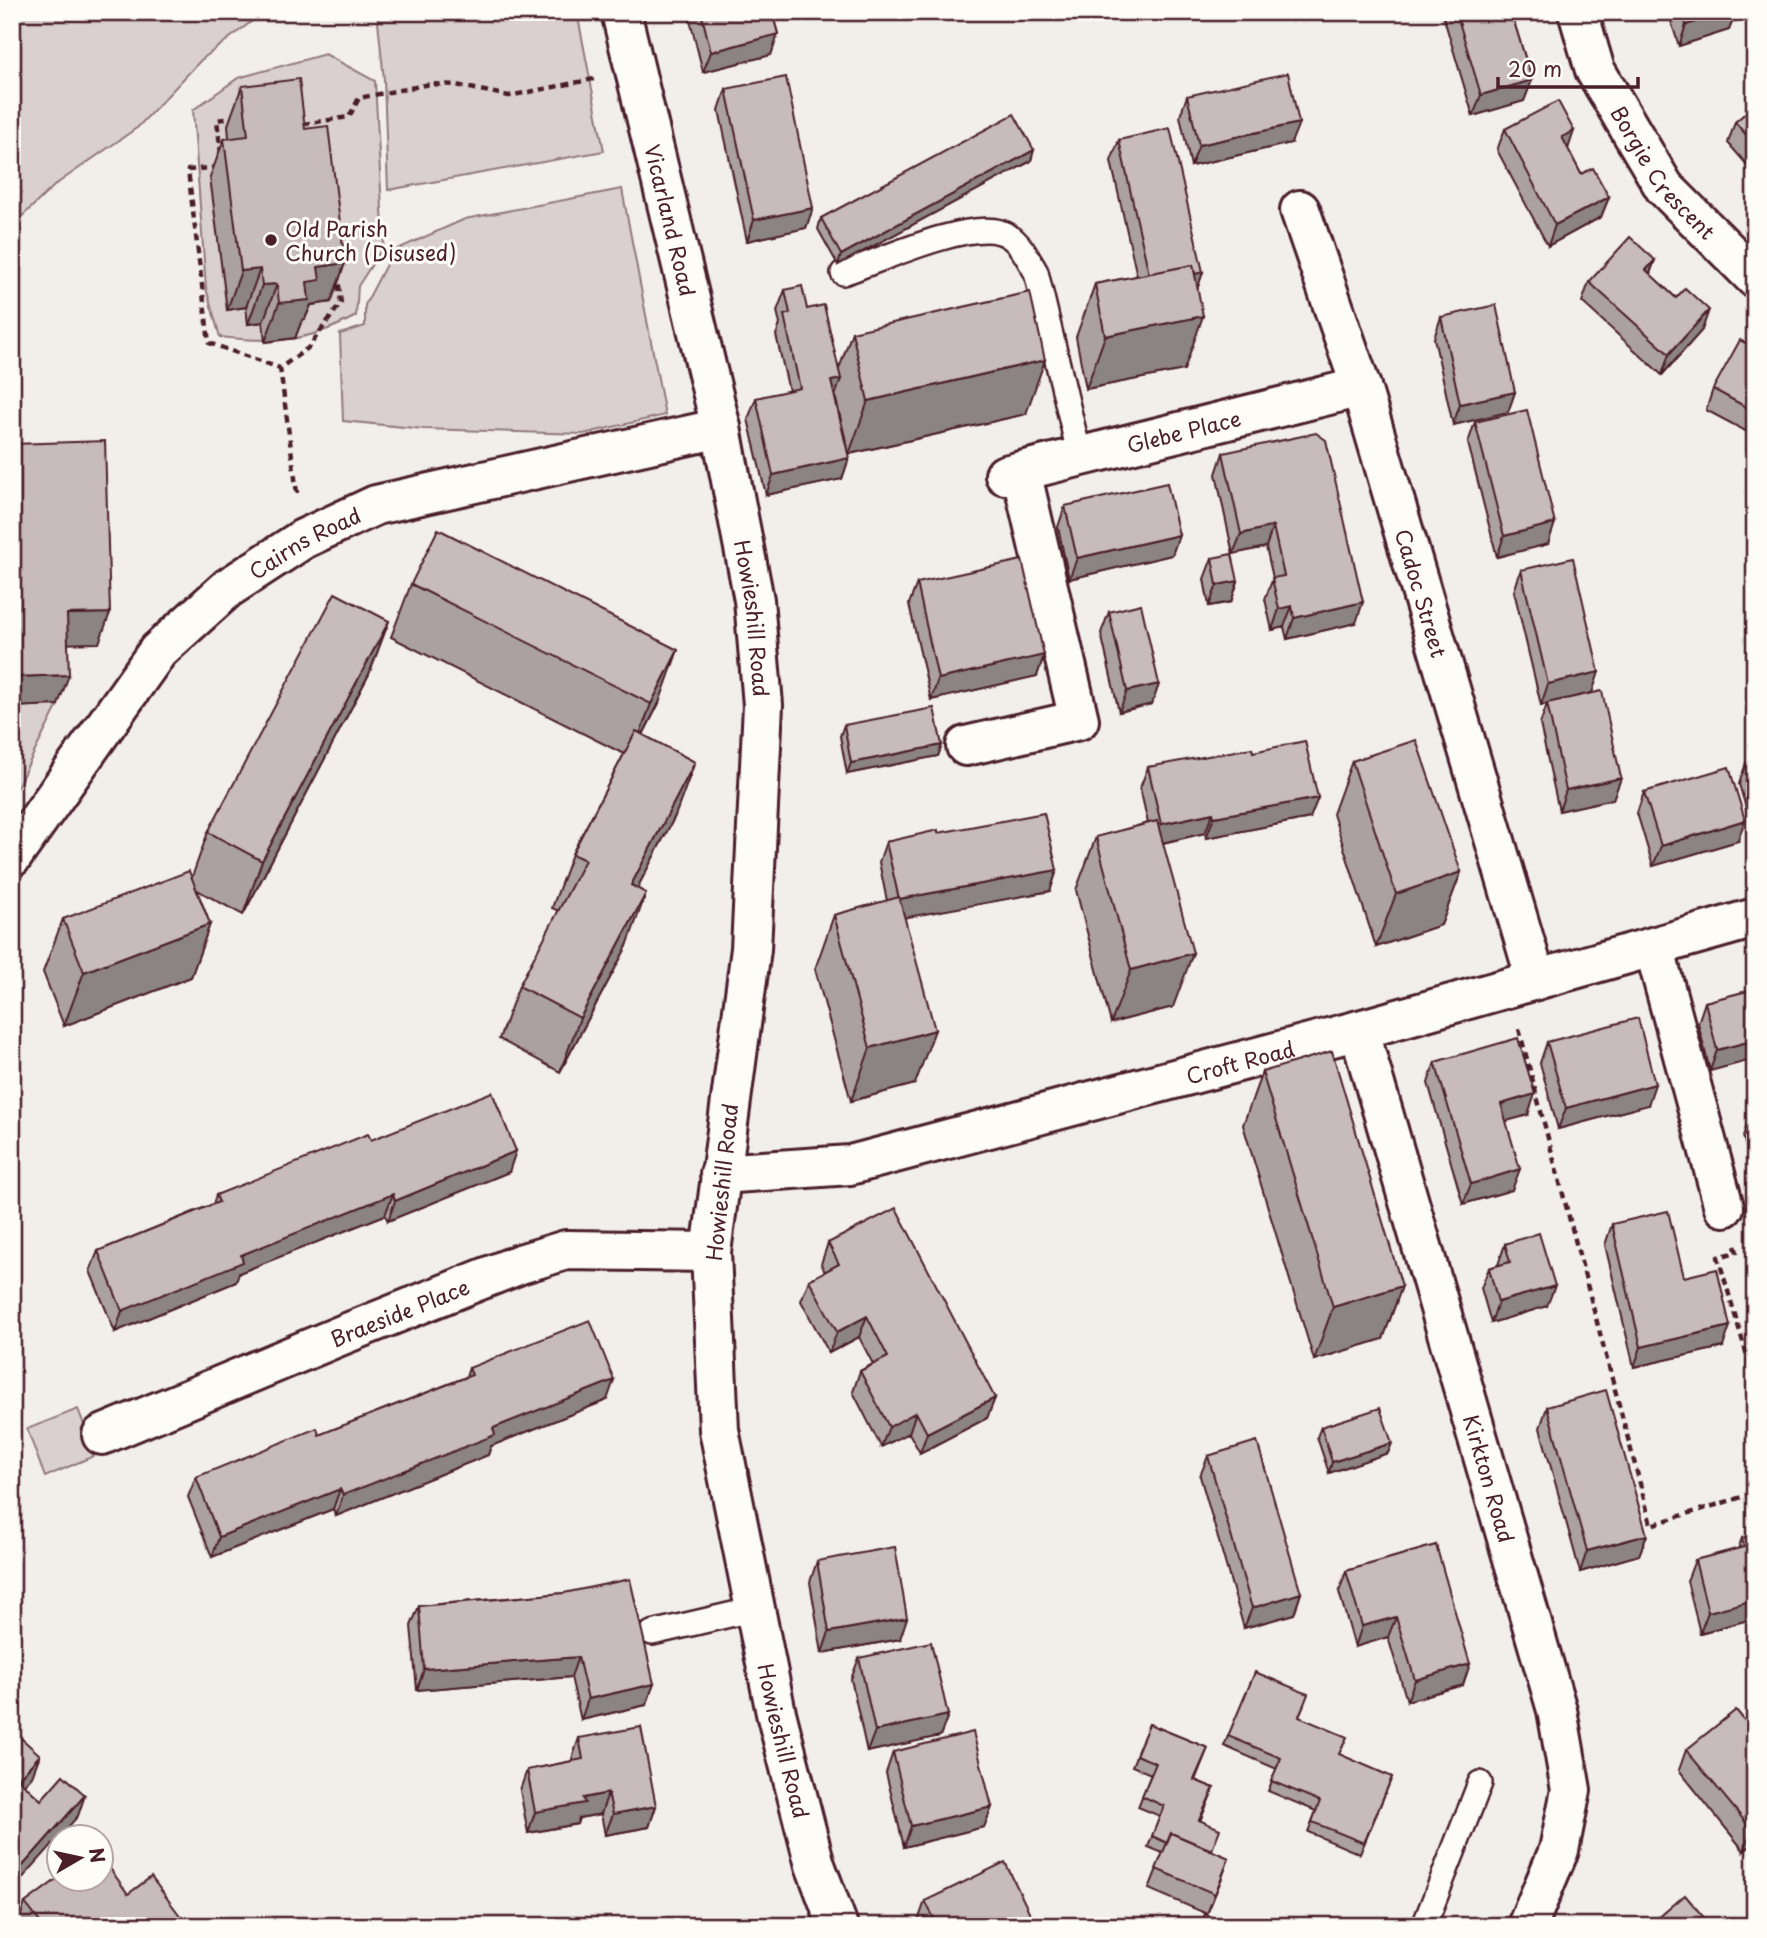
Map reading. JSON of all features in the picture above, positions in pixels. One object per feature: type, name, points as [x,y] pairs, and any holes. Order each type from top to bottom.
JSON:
[{"type":"street","name":"Vicarland Road","points":[[621,12],[632,70],[721,428]]},
{"type":"street","name":"Borgie Crescent","points":[[1578,12],[1595,70],[1664,187],[1755,278]]},
{"type":"street","name":"Cadoc Street","points":[[1300,210],[1361,387],[1522,984]]},
{"type":"street","name":"Glebe Place","points":[[965,746],[1079,720],[1013,473],[1361,387]]},
{"type":"street","name":"Cairns Road","points":[[12,857],[158,651],[228,588],[303,539],[376,505],[721,428]]},
{"type":"street","name":"Howieshill Road","points":[[721,428],[754,600],[763,705],[751,949],[710,1252],[719,1430],[776,1713],[815,1865],[838,1926]]},
{"type":"street","name":"Croft Road","points":[[720,1174],[850,1165],[1359,1030],[1755,918]]},
{"type":"street","points":[[1654,947],[1724,1207]]},
{"type":"street","name":"Kirkton Road","points":[[1359,1030],[1557,1710],[1571,1790],[1559,1850],[1527,1926]]},
{"type":"street","name":"Braeside Place","points":[[102,1435],[520,1264],[566,1250],[710,1252]]},
{"type":"lane","points":[[843,273],[969,230],[1003,232],[1020,245],[1036,272],[1080,457]]},
{"type":"lane","points":[[652,1633],[755,1608]]},
{"type":"lane","points":[[1424,1926],[1480,1783]]},
{"type":"path","points":[[303,124],[349,117],[359,98],[430,84],[456,85],[509,96],[632,70]]},
{"type":"path","points":[[241,117],[216,120],[222,166],[188,170],[209,343],[280,368]]},
{"type":"path","points":[[303,117],[305,135]]},
{"type":"path","points":[[280,368],[308,348],[341,303],[336,263]]},
{"type":"path","points":[[280,368],[303,539]]},
{"type":"path","points":[[1522,984],[1651,1525],[1755,1493]]},
{"type":"path","points":[[1724,1207],[1737,1252],[1718,1257],[1755,1383]]},
{"type":"shaded area","points":[[12,12],[264,12],[201,60],[138,127],[55,185],[12,226]]},
{"type":"shaded area","points":[[377,12],[577,12],[604,151],[388,190],[384,80]]},
{"type":"shaded area","points":[[325,54],[375,81],[384,246],[358,286],[356,316],[322,332],[290,339],[220,337],[206,288],[193,110],[238,78]]},
{"type":"shaded area","points":[[622,189],[665,415],[583,434],[424,429],[343,421],[340,334],[365,326],[365,305],[393,251],[465,219]]},
{"type":"shaded area","points":[[58,705],[12,797],[12,707]]},
{"type":"shaded area","points":[[78,1409],[96,1455],[45,1477],[27,1429]]},
{"type":"building","points":[[701,12],[772,12],[778,34],[711,52]]},
{"type":"building","points":[[1456,12],[1511,12],[1532,80],[1481,95]]},
{"type":"building","points":[[1682,12],[1728,12],[1686,25]]},
{"type":"building","points":[[1288,73],[1299,123],[1199,145],[1187,96]]},
{"type":"building","points":[[786,77],[813,208],[754,220],[726,89]]},
{"type":"building","name":"Old Parish Church (Disused)","points":[[299,79],[305,129],[328,126],[345,263],[318,267],[320,280],[307,282],[309,300],[279,303],[277,284],[262,285],[260,269],[241,271],[224,139],[248,136],[242,86]]},
{"type":"building","points":[[1558,101],[1574,131],[1562,137],[1581,174],[1593,168],[1609,197],[1555,225],[1505,129]]},
{"type":"building","points":[[1755,105],[1755,145],[1735,122]]},
{"type":"building","points":[[1014,114],[1034,150],[841,255],[821,218]]},
{"type":"building","points":[[1170,128],[1203,272],[1195,274],[1193,265],[1149,274],[1119,140]]},
{"type":"building","points":[[1630,237],[1655,260],[1646,270],[1676,298],[1685,288],[1709,310],[1669,354],[1589,282]]},
{"type":"building","points":[[1193,265],[1203,316],[1105,336],[1095,284]]},
{"type":"building","points":[[802,286],[807,309],[824,305],[841,379],[831,381],[849,458],[773,475],[756,398],[800,388],[784,315],[790,313],[785,290]]},
{"type":"building","points":[[1030,292],[1045,360],[868,401],[852,332]]},
{"type":"building","points":[[1496,305],[1515,392],[1460,404],[1441,317]]},
{"type":"building","points":[[1740,340],[1755,348],[1755,412],[1713,389]]},
{"type":"building","points":[[1527,410],[1555,523],[1504,536],[1475,422]]},
{"type":"building","points":[[1316,433],[1326,440],[1363,602],[1294,618],[1292,606],[1279,609],[1272,578],[1284,576],[1273,526],[1241,534],[1223,453]]},
{"type":"building","points":[[105,441],[110,613],[67,614],[69,675],[12,677],[12,444]]},
{"type":"building","points":[[1167,483],[1179,535],[1077,558],[1065,506]]},
{"type":"building","points":[[438,529],[678,650],[651,704],[411,584]]},
{"type":"building","points":[[1232,554],[1238,581],[1217,585],[1212,558]]},
{"type":"building","points":[[1573,558],[1599,672],[1548,684],[1521,570]]},
{"type":"building","points":[[1022,560],[1044,655],[938,679],[917,583]]},
{"type":"building","points":[[335,593],[389,621],[262,861],[208,832]]},
{"type":"building","points":[[1141,604],[1159,684],[1127,691],[1109,612]]},
{"type":"building","points":[[1602,691],[1621,778],[1566,790],[1547,703]]},
{"type":"building","points":[[934,708],[942,745],[851,763],[844,725]]},
{"type":"building","points":[[636,731],[695,762],[631,885],[646,893],[580,1018],[519,986],[585,860],[572,854]]},
{"type":"building","points":[[1416,740],[1461,872],[1396,894],[1352,761]]},
{"type":"building","points":[[1305,741],[1318,798],[1214,817],[1213,813],[1161,824],[1148,767],[1252,748],[1253,752]]},
{"type":"building","points":[[1755,761],[1755,791],[1746,763]]},
{"type":"building","points":[[1729,767],[1745,820],[1661,846],[1644,792]]},
{"type":"building","points":[[1044,813],[1057,870],[899,899],[886,842],[938,830],[938,833]]},
{"type":"building","points":[[1157,821],[1193,953],[1131,970],[1096,837]]},
{"type":"building","points":[[189,871],[210,924],[84,972],[63,919]]},
{"type":"building","points":[[899,897],[935,1030],[870,1048],[834,915]]},
{"type":"building","points":[[1755,989],[1755,1040],[1717,1050],[1705,1002]]},
{"type":"building","points":[[1638,1018],[1655,1084],[1566,1108],[1547,1042]]},
{"type":"building","points":[[1518,1038],[1535,1094],[1501,1104],[1520,1169],[1471,1184],[1435,1062]]},
{"type":"building","points":[[1332,1051],[1402,1286],[1333,1307],[1262,1072]]},
{"type":"building","points":[[492,1092],[516,1151],[395,1201],[393,1194],[241,1255],[243,1262],[122,1311],[98,1251],[219,1202],[216,1195],[368,1134],[371,1140]]},
{"type":"building","points":[[1755,1114],[1755,1132],[1750,1115]]},
{"type":"building","points":[[896,1208],[995,1398],[927,1433],[916,1412],[889,1427],[860,1371],[888,1357],[867,1316],[837,1332],[809,1280],[839,1264],[828,1243]]},
{"type":"building","points":[[1668,1211],[1684,1277],[1717,1269],[1730,1326],[1641,1347],[1612,1224]]},
{"type":"building","points":[[1539,1233],[1555,1286],[1498,1302],[1489,1268],[1510,1262],[1505,1244]]},
{"type":"building","points":[[590,1320],[614,1380],[493,1428],[495,1435],[343,1495],[340,1489],[219,1537],[196,1477],[317,1428],[319,1435],[472,1375],[469,1368]]},
{"type":"building","points":[[1606,1390],[1647,1535],[1587,1551],[1547,1407]]},
{"type":"building","points":[[1380,1408],[1392,1443],[1332,1462],[1321,1427]]},
{"type":"building","points":[[1257,1441],[1301,1593],[1252,1608],[1208,1456]]},
{"type":"building","points":[[1755,1535],[1755,1600],[1708,1612],[1695,1560],[1744,1547],[1742,1538]]},
{"type":"building","points":[[1436,1545],[1470,1664],[1415,1680],[1396,1617],[1362,1626],[1346,1571]]},
{"type":"building","points":[[895,1547],[907,1618],[829,1632],[817,1561]]},
{"type":"building","points":[[630,1579],[654,1684],[588,1699],[578,1657],[424,1669],[419,1606],[564,1593]]},
{"type":"building","points":[[931,1642],[948,1715],[875,1731],[859,1658]]},
{"type":"building","points":[[1255,1672],[1308,1694],[1299,1717],[1347,1737],[1339,1754],[1392,1777],[1364,1843],[1312,1822],[1320,1801],[1271,1781],[1281,1758],[1228,1736]]},
{"type":"building","points":[[1736,1710],[1755,1733],[1755,1828],[1752,1830],[1686,1750]]},
{"type":"building","points":[[1149,1724],[1208,1748],[1194,1780],[1214,1788],[1199,1820],[1220,1829],[1212,1850],[1171,1833],[1167,1843],[1152,1836],[1164,1806],[1142,1796],[1156,1763],[1136,1755]]},
{"type":"building","points":[[641,1727],[656,1806],[613,1814],[608,1793],[583,1798],[585,1803],[535,1812],[527,1770],[583,1759],[579,1738]]},
{"type":"building","points":[[12,1730],[40,1755],[18,1779],[41,1800],[63,1775],[85,1795],[61,1822],[46,1822],[46,1839],[12,1878]]},
{"type":"building","points":[[973,1732],[992,1807],[911,1826],[893,1752]]},
{"type":"building","points":[[1171,1833],[1229,1858],[1215,1894],[1156,1869]]},
{"type":"building","points":[[1005,1862],[1036,1926],[938,1926],[925,1901]]},
{"type":"building","points":[[116,1877],[128,1894],[151,1877],[184,1921],[177,1926],[43,1926],[25,1903],[46,1887],[46,1892],[116,1892]]},
{"type":"building","points":[[1685,1895],[1711,1926],[1649,1926]]},
{"type":"building","points":[[1205,1914],[1233,1926],[1200,1926]]},
{"type":"place","name":"Old Parish Church (Disused)","points":[[271,240]]}]
